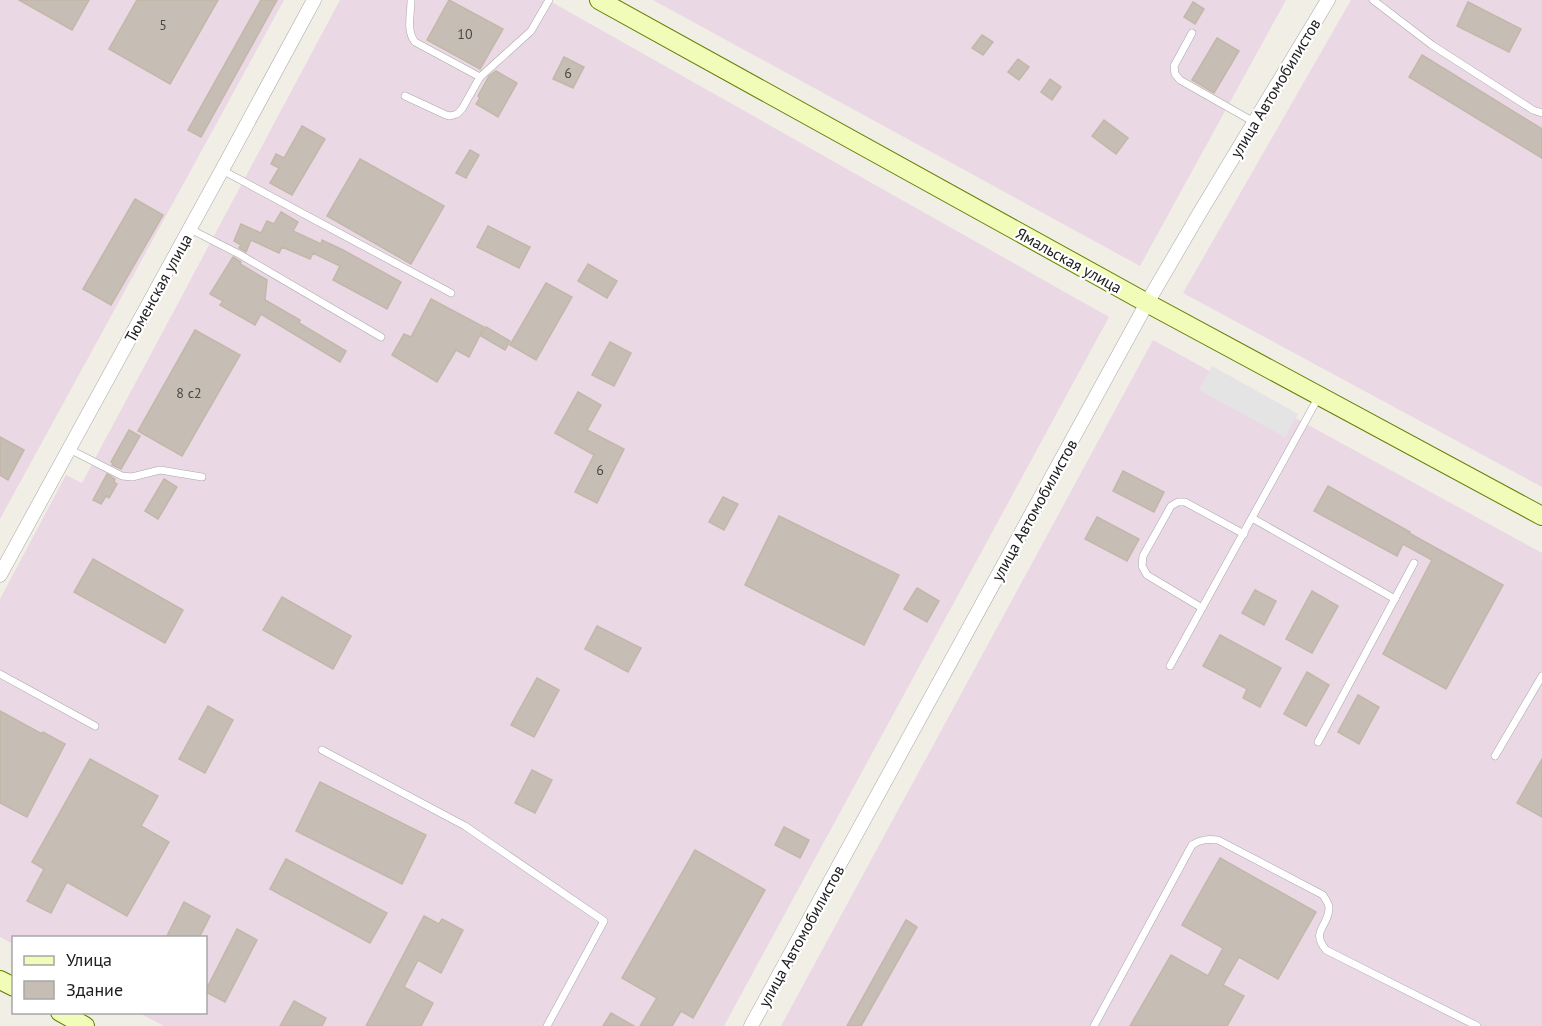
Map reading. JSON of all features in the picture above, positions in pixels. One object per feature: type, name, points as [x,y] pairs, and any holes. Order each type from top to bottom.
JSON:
[{"type":"street","name":"Тюменская улица","points":[[0,575],[314,0]]},
{"type":"street","name":"Ямальская улица","points":[[599,0],[1147,303],[1542,516]]},
{"type":"street","name":"улица Автомобилистов","points":[[751,1026],[1147,303],[1328,0]]},
{"type":"street","points":[[64,1014],[85,1026]]},
{"type":"lane","points":[[411,0],[411,38],[480,77]]},
{"type":"lane","points":[[405,96],[446,116],[456,114],[462,109],[480,77],[531,31],[549,0]]},
{"type":"lane","points":[[1373,0],[1432,45],[1533,110],[1542,113]]},
{"type":"lane","points":[[1192,33],[1174,66],[1175,74],[1180,80],[1254,122]]},
{"type":"lane","points":[[222,170],[451,293]]},
{"type":"lane","points":[[190,229],[239,254],[381,337]]},
{"type":"lane","points":[[1170,666],[1320,396]]},
{"type":"lane","points":[[69,449],[122,476],[132,477],[160,470],[201,477]]},
{"type":"lane","points":[[1202,608],[1147,575],[1142,566],[1143,556],[1148,546],[1171,506],[1178,502],[1185,502],[1244,534]]},
{"type":"lane","points":[[1252,518],[1395,598]]},
{"type":"lane","points":[[1318,742],[1414,563]]},
{"type":"lane","points":[[0,674],[95,726]]},
{"type":"lane","points":[[1495,756],[1542,676]]},
{"type":"lane","points":[[322,750],[465,826],[604,921],[547,1026]]},
{"type":"lane","points":[[1094,1026],[1192,845],[1199,840],[1210,839],[1218,840],[1323,895],[1330,909],[1319,934],[1320,943],[1326,950],[1477,1026]]},
{"type":"shaded area","points":[[0,0],[284,0],[0,519]]},
{"type":"shaded area","points":[[340,0],[548,0],[1109,317],[724,1026],[164,1026],[141,1014],[207,1014],[207,936],[12,936],[12,943],[0,937],[0,599],[66,475],[82,483]]},
{"type":"shaded area","points":[[653,0],[1286,0],[1140,266]]},
{"type":"shaded area","points":[[1351,0],[1542,0],[1542,487],[1183,293]]},
{"type":"shaded area","points":[[1153,340],[1542,553],[1542,1026],[781,1026]]},
{"type":"shaded area","points":[[1212,366],[1298,414],[1285,437],[1199,390]]},
{"type":"building","points":[[19,0],[89,0],[72,30]]},
{"type":"building","points":[[137,0],[218,0],[170,84],[109,49]]},
{"type":"building","points":[[261,0],[277,0],[201,137],[188,130]]},
{"type":"building","points":[[449,0],[503,29],[480,69],[427,40]]},
{"type":"building","points":[[1193,2],[1204,9],[1195,24],[1184,17]]},
{"type":"building","points":[[1468,2],[1521,29],[1509,52],[1457,26]]},
{"type":"building","points":[[982,35],[993,42],[983,55],[972,48]]},
{"type":"building","points":[[1217,38],[1239,51],[1214,93],[1192,80]]},
{"type":"building","points":[[1422,55],[1542,129],[1542,158],[1409,77]]},
{"type":"building","points":[[564,57],[584,67],[573,88],[553,79]]},
{"type":"building","points":[[1018,59],[1029,67],[1019,80],[1008,72]]},
{"type":"building","points":[[496,71],[517,83],[498,117],[476,104],[489,76]]},
{"type":"building","points":[[1050,79],[1061,87],[1052,100],[1041,92]]},
{"type":"building","points":[[1104,120],[1128,138],[1116,154],[1092,136]]},
{"type":"building","points":[[302,126],[325,139],[292,195],[270,183],[279,168],[271,164],[276,154],[284,158]]},
{"type":"building","points":[[470,150],[479,155],[466,178],[456,173]]},
{"type":"building","points":[[360,159],[444,206],[411,264],[327,216]]},
{"type":"building","points":[[135,199],[163,215],[111,305],[83,289]]},
{"type":"building","points":[[281,212],[298,222],[293,231],[321,244],[322,240],[401,282],[387,309],[333,280],[340,266],[313,253],[310,259],[282,247],[279,253],[251,240],[246,252],[239,248],[241,245],[234,241],[241,224],[261,233],[267,221],[274,224]]},
{"type":"building","points":[[488,226],[530,247],[519,268],[477,247]]},
{"type":"building","points":[[233,257],[241,262],[240,264],[267,280],[265,300],[346,351],[340,362],[261,314],[255,325],[220,305],[223,301],[210,294]]},
{"type":"building","points":[[588,264],[617,281],[607,298],[578,281]]},
{"type":"building","points":[[546,283],[572,297],[536,360],[510,345]]},
{"type":"building","points":[[431,299],[484,327],[469,357],[456,350],[437,382],[392,355],[404,334],[411,337]]},
{"type":"building","points":[[486,327],[510,341],[505,350],[481,336]]},
{"type":"building","points":[[195,330],[240,355],[182,456],[138,431]]},
{"type":"building","points":[[610,342],[631,353],[614,386],[592,375]]},
{"type":"building","points":[[578,392],[601,405],[587,430],[624,449],[597,503],[575,492],[594,455],[555,433]]},
{"type":"building","points":[[129,430],[140,436],[121,469],[112,465],[111,462]]},
{"type":"building","points":[[0,437],[24,450],[8,480],[0,475]]},
{"type":"building","points":[[1123,471],[1164,492],[1154,512],[1113,491]]},
{"type":"building","points":[[107,474],[115,479],[114,482],[117,484],[109,498],[106,496],[101,504],[93,500]]},
{"type":"building","points":[[164,479],[177,487],[158,519],[145,511]]},
{"type":"building","points":[[1328,486],[1503,585],[1446,689],[1383,654],[1432,560],[1403,544],[1397,556],[1314,511]]},
{"type":"building","points":[[723,497],[738,504],[724,530],[709,522]]},
{"type":"building","points":[[779,516],[899,575],[864,645],[745,585]]},
{"type":"building","points":[[1097,517],[1139,539],[1127,561],[1085,539]]},
{"type":"building","points":[[93,559],[183,610],[165,643],[74,592]]},
{"type":"building","points":[[917,588],[939,601],[927,622],[904,609]]},
{"type":"building","points":[[1255,590],[1276,601],[1264,625],[1242,613]]},
{"type":"building","points":[[1312,591],[1338,606],[1312,653],[1286,639]]},
{"type":"building","points":[[282,597],[351,636],[333,669],[263,630]]},
{"type":"building","points":[[597,626],[641,648],[628,672],[585,649]]},
{"type":"building","points":[[1220,635],[1281,668],[1260,707],[1243,698],[1247,689],[1203,666]]},
{"type":"building","points":[[1307,672],[1329,685],[1306,726],[1284,714]]},
{"type":"building","points":[[537,678],[559,690],[534,737],[511,725]]},
{"type":"building","points":[[1358,695],[1379,707],[1359,744],[1338,732]]},
{"type":"building","points":[[208,706],[233,720],[205,773],[179,759]]},
{"type":"building","points":[[0,711],[65,744],[27,817],[0,803]]},
{"type":"building","points":[[90,759],[158,796],[141,826],[169,842],[127,916],[67,882],[51,913],[27,901],[44,869],[32,862]]},
{"type":"building","points":[[1542,759],[1542,817],[1517,803]]},
{"type":"building","points":[[532,770],[552,780],[535,813],[515,803]]},
{"type":"building","points":[[320,782],[426,835],[402,884],[296,831]]},
{"type":"building","points":[[784,827],[809,840],[800,858],[775,845]]},
{"type":"building","points":[[695,850],[765,890],[693,1018],[681,1011],[672,1026],[640,1026],[657,998],[622,978]]},
{"type":"building","points":[[1220,858],[1316,912],[1278,979],[1239,957],[1223,985],[1244,996],[1227,1026],[1130,1026],[1171,955],[1208,976],[1223,948],[1182,925]]},
{"type":"building","points":[[286,859],[387,913],[370,943],[270,889]]},
{"type":"building","points":[[184,902],[210,916],[200,936],[167,936]]},
{"type":"building","points":[[424,916],[439,924],[442,919],[463,930],[441,973],[418,960],[404,987],[433,1003],[421,1026],[366,1026]]},
{"type":"building","points":[[906,920],[917,927],[861,1026],[847,1026]]},
{"type":"building","points":[[237,929],[257,940],[225,1002],[207,993],[207,988]]},
{"type":"building","points":[[294,1001],[326,1018],[322,1026],[280,1026]]},
{"type":"building","points":[[611,1013],[634,1026],[603,1026]]}]
